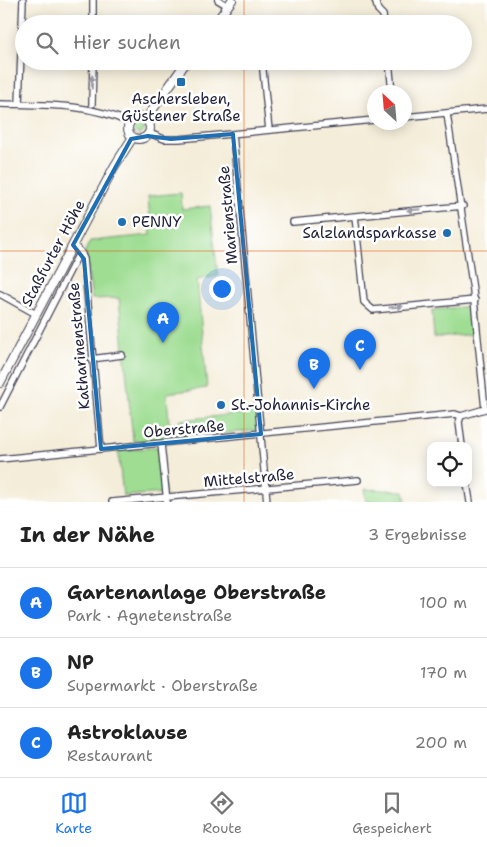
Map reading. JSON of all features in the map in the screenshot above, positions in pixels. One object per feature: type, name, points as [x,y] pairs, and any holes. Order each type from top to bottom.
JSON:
[{"type":"main road","points":[[221,15],[230,3]]},
{"type":"main road","points":[[146,119],[181,70]]},
{"type":"main road","points":[[137,117],[146,119],[150,125],[149,133],[142,139],[133,137],[128,130],[130,123],[137,117]]},
{"type":"main road","name":"Staßfurter Höhe","points":[[0,383],[114,167],[133,137]]},
{"type":"street","points":[[22,15],[23,0]]},
{"type":"street","points":[[93,0],[93,15]]},
{"type":"street","points":[[218,0],[230,3]]},
{"type":"street","points":[[375,0],[378,10],[383,15]]},
{"type":"street","points":[[19,104],[20,70]]},
{"type":"street","points":[[92,104],[93,70]]},
{"type":"street","points":[[263,70],[269,130]]},
{"type":"street","points":[[390,70],[391,85]]},
{"type":"street","points":[[0,104],[56,104],[103,112],[130,123]]},
{"type":"street","points":[[412,116],[487,110]]},
{"type":"street","points":[[447,114],[475,300],[486,410]]},
{"type":"street","points":[[149,133],[170,139],[367,121]]},
{"type":"street","name":"Marienstraße","points":[[233,134],[267,502]]},
{"type":"street","points":[[293,222],[462,206]]},
{"type":"street","points":[[355,216],[364,302],[373,310],[475,300]]},
{"type":"street","points":[[73,245],[82,254]]},
{"type":"street","name":"Katharinenstraße","points":[[82,254],[101,449]]},
{"type":"street","name":"Staßfurter Höhe","points":[[0,407],[77,257],[82,254]]},
{"type":"street","points":[[0,294],[36,314]]},
{"type":"street","points":[[91,359],[122,355]]},
{"type":"street","name":"Oberstraße","points":[[0,458],[162,444],[455,414],[461,416],[486,410]]},
{"type":"street","points":[[461,416],[462,442]]},
{"type":"street","points":[[162,444],[167,499]]},
{"type":"street","name":"Mittelstraße","points":[[112,502],[167,499],[358,480]]},
{"type":"street","points":[[468,487],[470,502]]},
{"type":"highlighted area","points":[[233,134],[261,434],[101,449],[84,259],[73,245],[131,139],[148,136],[171,139]]},
{"type":"green space","points":[[137,122],[141,122],[145,128],[141,134],[137,134],[133,130],[133,126]]},
{"type":"green space","points":[[181,193],[182,209],[210,206],[218,276],[197,280],[207,388],[167,393],[170,439],[133,441],[119,298],[92,299],[85,251],[90,241],[151,235],[148,196]]},
{"type":"green space","points":[[471,306],[474,334],[434,338],[432,310]]},
{"type":"green space","points":[[257,412],[259,430],[176,438],[175,425],[181,420]]},
{"type":"green space","points":[[158,447],[165,493],[123,496],[118,451]]},
{"type":"green space","points":[[364,489],[404,491],[406,502],[366,502]]},
{"type":"place","name":"Aschersleben, Güstener Straße","points":[[181,82]]},
{"type":"place","name":"PENNY","points":[[122,222]]},
{"type":"place","name":"Salzlandsparkasse","points":[[447,233]]},
{"type":"place","name":"Gartenanlage Oberstraße","points":[[163,343]]},
{"type":"place","name":"Astroklause","points":[[360,370]]},
{"type":"place","name":"NP","points":[[314,389]]},
{"type":"place","name":"St.-Johannis-Kirche","points":[[221,405]]}]
